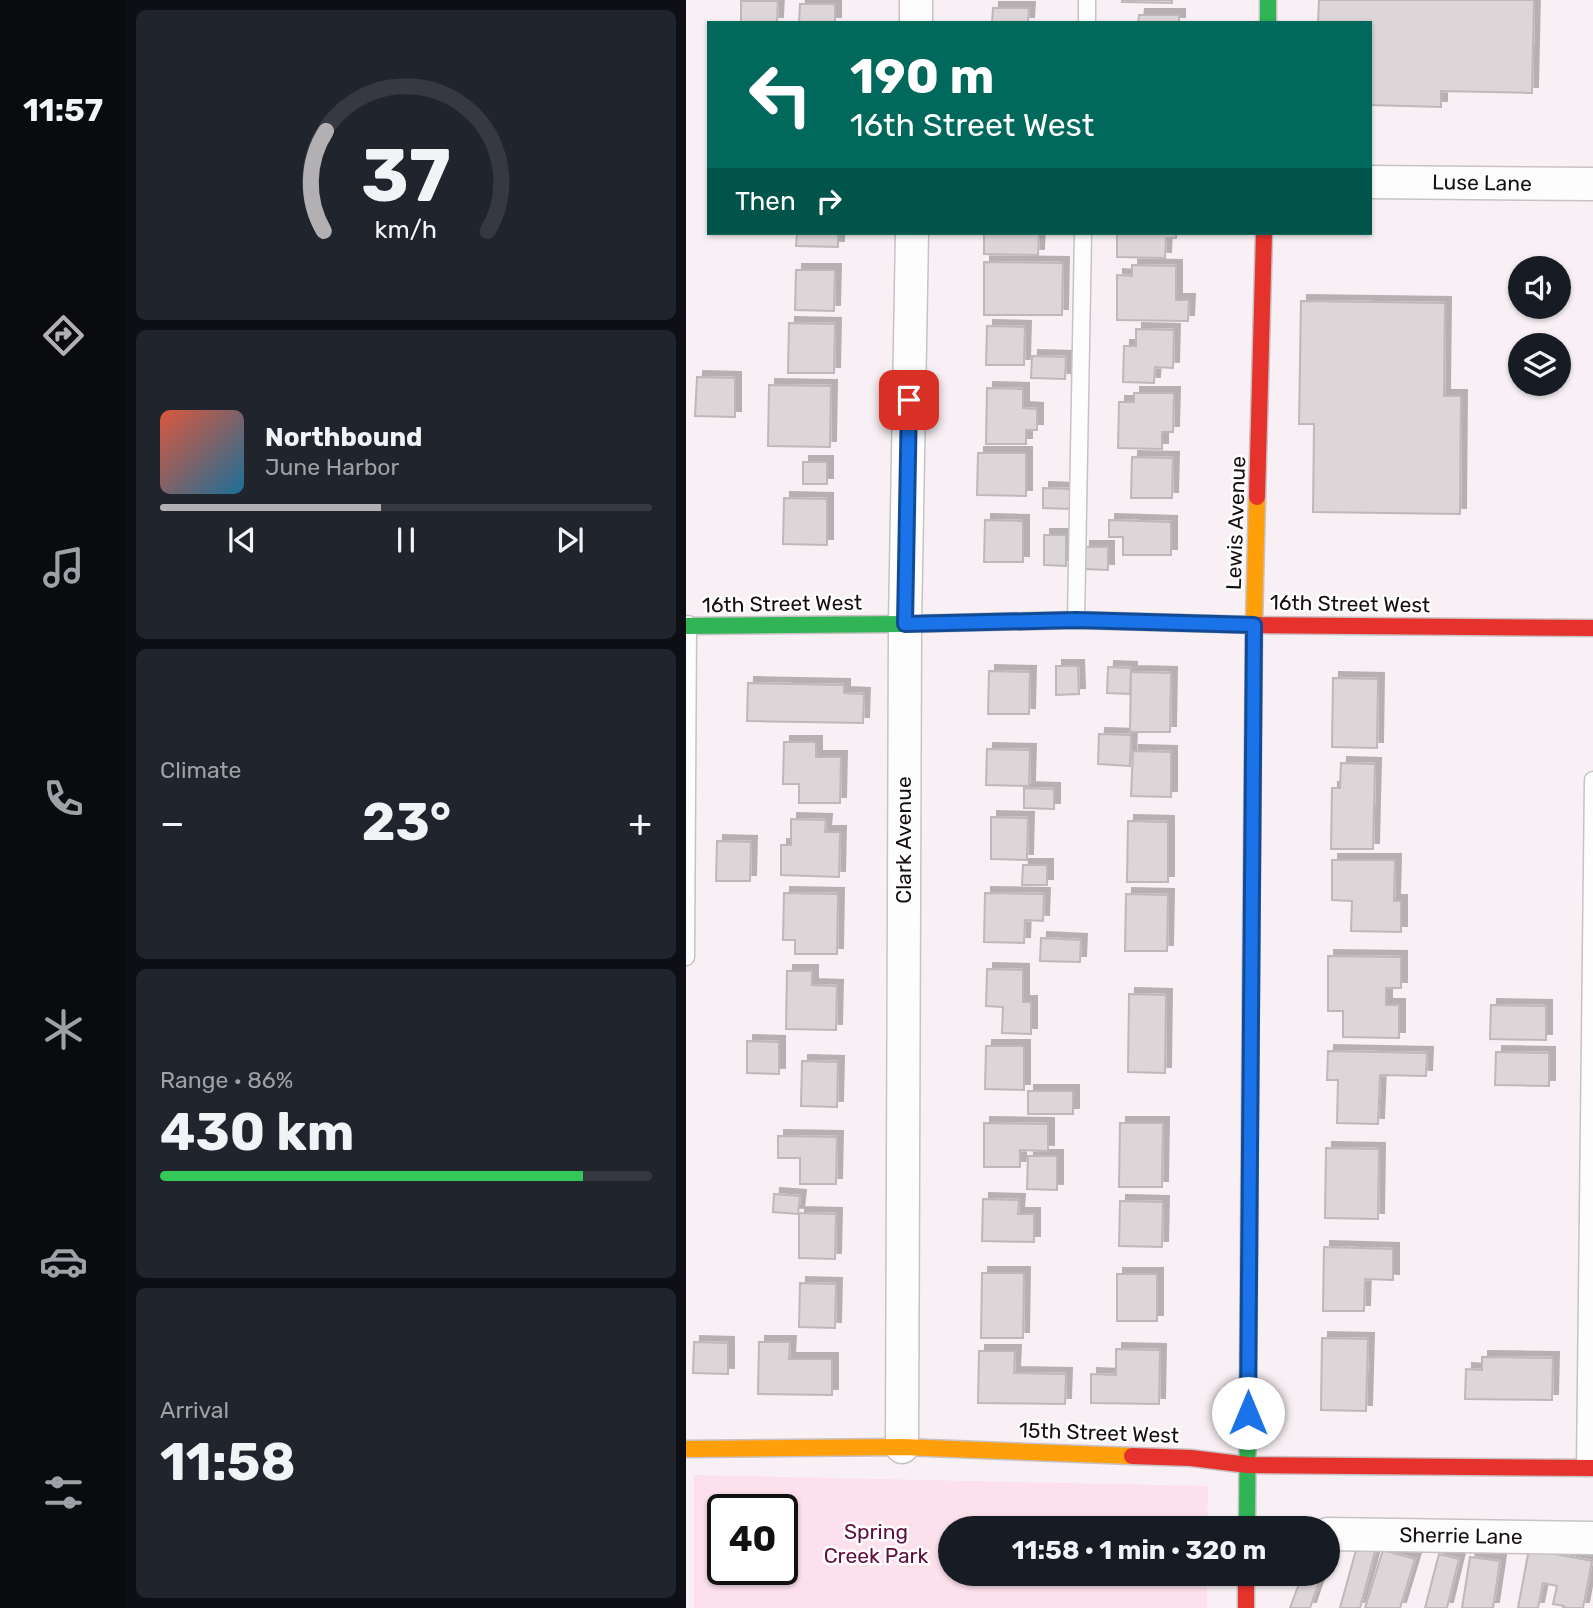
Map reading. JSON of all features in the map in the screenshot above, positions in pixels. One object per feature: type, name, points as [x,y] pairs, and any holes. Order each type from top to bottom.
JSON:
[{"type":"street","points":[[916,0],[916,21]]},
{"type":"street","points":[[1268,0],[1268,21]]},
{"type":"street","name":"Luse Lane","points":[[1372,182],[1593,184]]},
{"type":"street","name":"Clark Avenue","points":[[902,1447],[905,624],[912,235]]},
{"type":"street","name":"Lewis Avenue","points":[[1247,1516],[1254,625],[1264,235]]},
{"type":"street","name":"16th Street West","points":[[687,624],[905,624],[1076,620],[1254,625],[1593,628]]},
{"type":"street","name":"15th Street West","points":[[686,1449],[902,1447],[1191,1458],[1248,1465],[1589,1468]]},
{"type":"street","name":"Sherrie Lane","points":[[1340,1534],[1593,1538]]},
{"type":"street","points":[[1246,1586],[1246,1608]]},
{"type":"lane","points":[[1087,0],[1087,21]]},
{"type":"lane","points":[[1076,620],[1083,235]]},
{"type":"lane","points":[[686,957],[687,624]]},
{"type":"lane","points":[[1589,1468],[1593,780]]},
{"type":"green space","name":"Spring Creek Park","points":[[694,1475],[1208,1486],[1207,1516],[938,1516],[938,1586],[1207,1586],[1207,1608],[694,1608]]},
{"type":"building","points":[[1172,0],[1172,3],[1122,2]]},
{"type":"building","points":[[1319,0],[1534,0],[1532,93],[1441,91],[1441,107],[1372,105],[1372,21],[1318,21]]},
{"type":"building","points":[[741,1],[778,1],[777,21],[741,21]]},
{"type":"building","points":[[800,4],[835,4],[835,21],[799,21]]},
{"type":"building","points":[[993,8],[1029,8],[1028,21],[992,21]]},
{"type":"building","points":[[1139,15],[1179,15],[1179,21],[1138,21]]},
{"type":"building","points":[[797,235],[838,235],[838,247],[796,246]]},
{"type":"building","points":[[984,235],[1039,235],[1038,255],[984,254]]},
{"type":"building","points":[[1117,235],[1176,235],[1176,238],[1166,238],[1165,258],[1117,257]]},
{"type":"building","points":[[984,262],[1063,263],[1062,315],[984,315]]},
{"type":"building","points":[[1132,265],[1176,266],[1176,300],[1189,300],[1188,321],[1117,320],[1117,275],[1132,276]]},
{"type":"building","points":[[796,270],[835,270],[834,311],[795,310]]},
{"type":"building","points":[[1301,301],[1445,303],[1444,396],[1461,396],[1460,514],[1313,512],[1314,424],[1299,424]]},
{"type":"building","points":[[789,323],[835,324],[834,373],[788,373]]},
{"type":"building","points":[[987,326],[1025,327],[1024,365],[986,365]]},
{"type":"building","points":[[1136,329],[1174,330],[1173,368],[1155,367],[1154,383],[1123,382],[1124,346],[1136,346]]},
{"type":"building","points":[[1032,356],[1066,357],[1065,379],[1031,378]]},
{"type":"building","points":[[697,377],[735,378],[735,417],[695,416]]},
{"type":"building","points":[[769,385],[831,386],[830,447],[768,446]]},
{"type":"building","points":[[987,388],[1023,389],[1023,408],[1037,409],[1037,430],[1026,430],[1026,444],[986,444]]},
{"type":"building","points":[[1134,393],[1174,393],[1173,432],[1162,432],[1162,449],[1118,448],[1119,402],[1134,402]]},
{"type":"building","points":[[978,453],[1026,453],[1026,496],[977,495]]},
{"type":"building","points":[[1132,457],[1173,458],[1172,498],[1131,498]]},
{"type":"building","points":[[803,462],[827,462],[827,484],[803,484]]},
{"type":"building","points":[[1043,488],[1071,489],[1070,509],[1043,508]]},
{"type":"building","points":[[784,498],[827,499],[827,545],[783,544]]},
{"type":"building","points":[[985,520],[1023,521],[1023,562],[984,562]]},
{"type":"building","points":[[1109,520],[1171,522],[1171,555],[1123,555],[1123,537],[1109,537]]},
{"type":"building","points":[[1044,535],[1066,535],[1066,566],[1044,565]]},
{"type":"building","points":[[1084,547],[1108,547],[1108,570],[1083,569]]},
{"type":"building","points":[[1056,666],[1078,666],[1079,694],[1056,695]]},
{"type":"building","points":[[1108,667],[1131,668],[1130,694],[1107,693]]},
{"type":"building","points":[[989,671],[1030,672],[1029,714],[988,714]]},
{"type":"building","points":[[1131,672],[1171,673],[1170,732],[1130,732]]},
{"type":"building","points":[[1333,678],[1378,679],[1377,748],[1332,747]]},
{"type":"building","points":[[748,683],[844,685],[844,693],[864,694],[863,723],[747,721]]},
{"type":"building","points":[[1099,734],[1131,735],[1130,766],[1098,764]]},
{"type":"building","points":[[784,742],[816,742],[816,757],[841,757],[840,803],[799,803],[799,784],[783,784]]},
{"type":"building","points":[[987,749],[1030,750],[1029,786],[986,785]]},
{"type":"building","points":[[1133,751],[1171,752],[1171,797],[1131,796]]},
{"type":"building","points":[[1341,763],[1375,764],[1373,849],[1331,849],[1332,788],[1340,788]]},
{"type":"building","points":[[1024,788],[1054,789],[1054,809],[1024,808]]},
{"type":"building","points":[[991,817],[1028,818],[1027,860],[991,859]]},
{"type":"building","points":[[791,819],[826,820],[825,832],[840,832],[839,877],[781,875],[781,845],[791,845]]},
{"type":"building","points":[[1128,821],[1168,822],[1168,882],[1127,882]]},
{"type":"building","points":[[717,841],[751,842],[750,881],[716,881]]},
{"type":"building","points":[[1332,860],[1395,860],[1394,901],[1401,901],[1401,932],[1351,931],[1352,901],[1332,900]]},
{"type":"building","points":[[1023,865],[1047,865],[1047,885],[1022,885]]},
{"type":"building","points":[[784,893],[838,894],[837,954],[795,954],[795,940],[783,940]]},
{"type":"building","points":[[985,893],[1044,894],[1043,921],[1025,920],[1024,943],[984,942]]},
{"type":"building","points":[[1126,894],[1168,895],[1167,951],[1125,951]]},
{"type":"building","points":[[1041,938],[1081,940],[1080,962],[1040,961]]},
{"type":"building","points":[[1328,956],[1401,957],[1401,988],[1386,988],[1386,1005],[1399,1005],[1399,1038],[1343,1037],[1343,1011],[1328,1011]]},
{"type":"building","points":[[987,969],[1023,970],[1023,1002],[1031,1002],[1031,1034],[1002,1033],[1003,1007],[986,1006]]},
{"type":"building","points":[[787,971],[812,971],[812,985],[837,986],[836,1030],[786,1029]]},
{"type":"building","points":[[1129,994],[1166,995],[1165,1073],[1128,1072]]},
{"type":"building","points":[[1491,1005],[1546,1006],[1546,1040],[1490,1039]]},
{"type":"building","points":[[747,1041],[779,1042],[779,1074],[747,1073]]},
{"type":"building","points":[[986,1046],[1024,1046],[1024,1090],[985,1089]]},
{"type":"building","points":[[1328,1051],[1427,1053],[1426,1076],[1380,1075],[1378,1124],[1337,1123],[1338,1080],[1327,1080]]},
{"type":"building","points":[[1496,1052],[1549,1053],[1549,1086],[1495,1085]]},
{"type":"building","points":[[802,1061],[838,1062],[837,1107],[801,1106]]},
{"type":"building","points":[[1028,1091],[1073,1091],[1073,1114],[1028,1114]]},
{"type":"building","points":[[984,1123],[1048,1124],[1048,1151],[1020,1150],[1020,1167],[984,1167]]},
{"type":"building","points":[[1120,1123],[1163,1123],[1162,1187],[1119,1187]]},
{"type":"building","points":[[778,1136],[837,1137],[836,1184],[800,1184],[800,1158],[778,1158]]},
{"type":"building","points":[[1326,1148],[1379,1149],[1378,1219],[1325,1218]]},
{"type":"building","points":[[1028,1156],[1057,1156],[1057,1190],[1027,1189]]},
{"type":"building","points":[[774,1194],[800,1196],[798,1214],[773,1212]]},
{"type":"building","points":[[983,1199],[1019,1200],[1018,1214],[1034,1214],[1034,1242],[982,1241]]},
{"type":"building","points":[[1120,1201],[1163,1202],[1162,1247],[1119,1246]]},
{"type":"building","points":[[799,1213],[836,1214],[835,1259],[799,1258]]},
{"type":"building","points":[[1324,1247],[1393,1249],[1393,1280],[1365,1279],[1364,1311],[1323,1311]]},
{"type":"building","points":[[982,1273],[1024,1273],[1023,1338],[981,1338]]},
{"type":"building","points":[[1117,1274],[1157,1274],[1157,1321],[1117,1321]]},
{"type":"building","points":[[800,1283],[836,1284],[835,1328],[799,1327]]},
{"type":"building","points":[[1322,1338],[1368,1339],[1366,1411],[1321,1410]]},
{"type":"building","points":[[694,1342],[728,1343],[728,1374],[693,1373]]},
{"type":"building","points":[[759,1342],[790,1342],[789,1359],[832,1359],[832,1395],[758,1394]]},
{"type":"building","points":[[1116,1349],[1160,1350],[1159,1404],[1091,1403],[1091,1374],[1116,1375]]},
{"type":"building","points":[[979,1351],[1015,1351],[1014,1373],[1066,1374],[1065,1404],[978,1403]]},
{"type":"building","points":[[1482,1357],[1553,1358],[1552,1400],[1465,1399],[1466,1369],[1482,1370]]},
{"type":"building","points":[[1358,1543],[1376,1548],[1360,1608],[1340,1608]]},
{"type":"building","points":[[1529,1549],[1592,1561],[1583,1608],[1563,1608],[1564,1606],[1553,1604],[1557,1586],[1543,1583],[1538,1608],[1518,1608]]},
{"type":"building","points":[[1383,1550],[1415,1559],[1400,1608],[1365,1608]]},
{"type":"building","points":[[1439,1554],[1459,1559],[1447,1608],[1425,1608]]},
{"type":"building","points":[[1470,1557],[1500,1561],[1493,1608],[1462,1608]]},
{"type":"building","points":[[1298,1586],[1318,1586],[1310,1608],[1290,1608]]},
{"type":"traffic: fast","points":[[1268,0],[1268,21]]},
{"type":"traffic: fast","points":[[686,626],[1076,620],[1255,625]]},
{"type":"traffic: fast","points":[[1247,1516],[1251,957]]},
{"type":"traffic: slow","points":[[1251,957],[1257,497]]},
{"type":"traffic: slow","points":[[686,1449],[902,1447],[1132,1456]]},
{"type":"traffic: jam","points":[[1257,497],[1264,235]]},
{"type":"traffic: jam","points":[[1255,625],[1593,628]]},
{"type":"traffic: jam","points":[[1132,1456],[1191,1458],[1248,1465],[1593,1468]]},
{"type":"traffic: jam","points":[[1246,1586],[1246,1608]]},
{"type":"route","points":[[909,400],[905,624],[1076,620],[1254,625],[1248,1413]]}]
